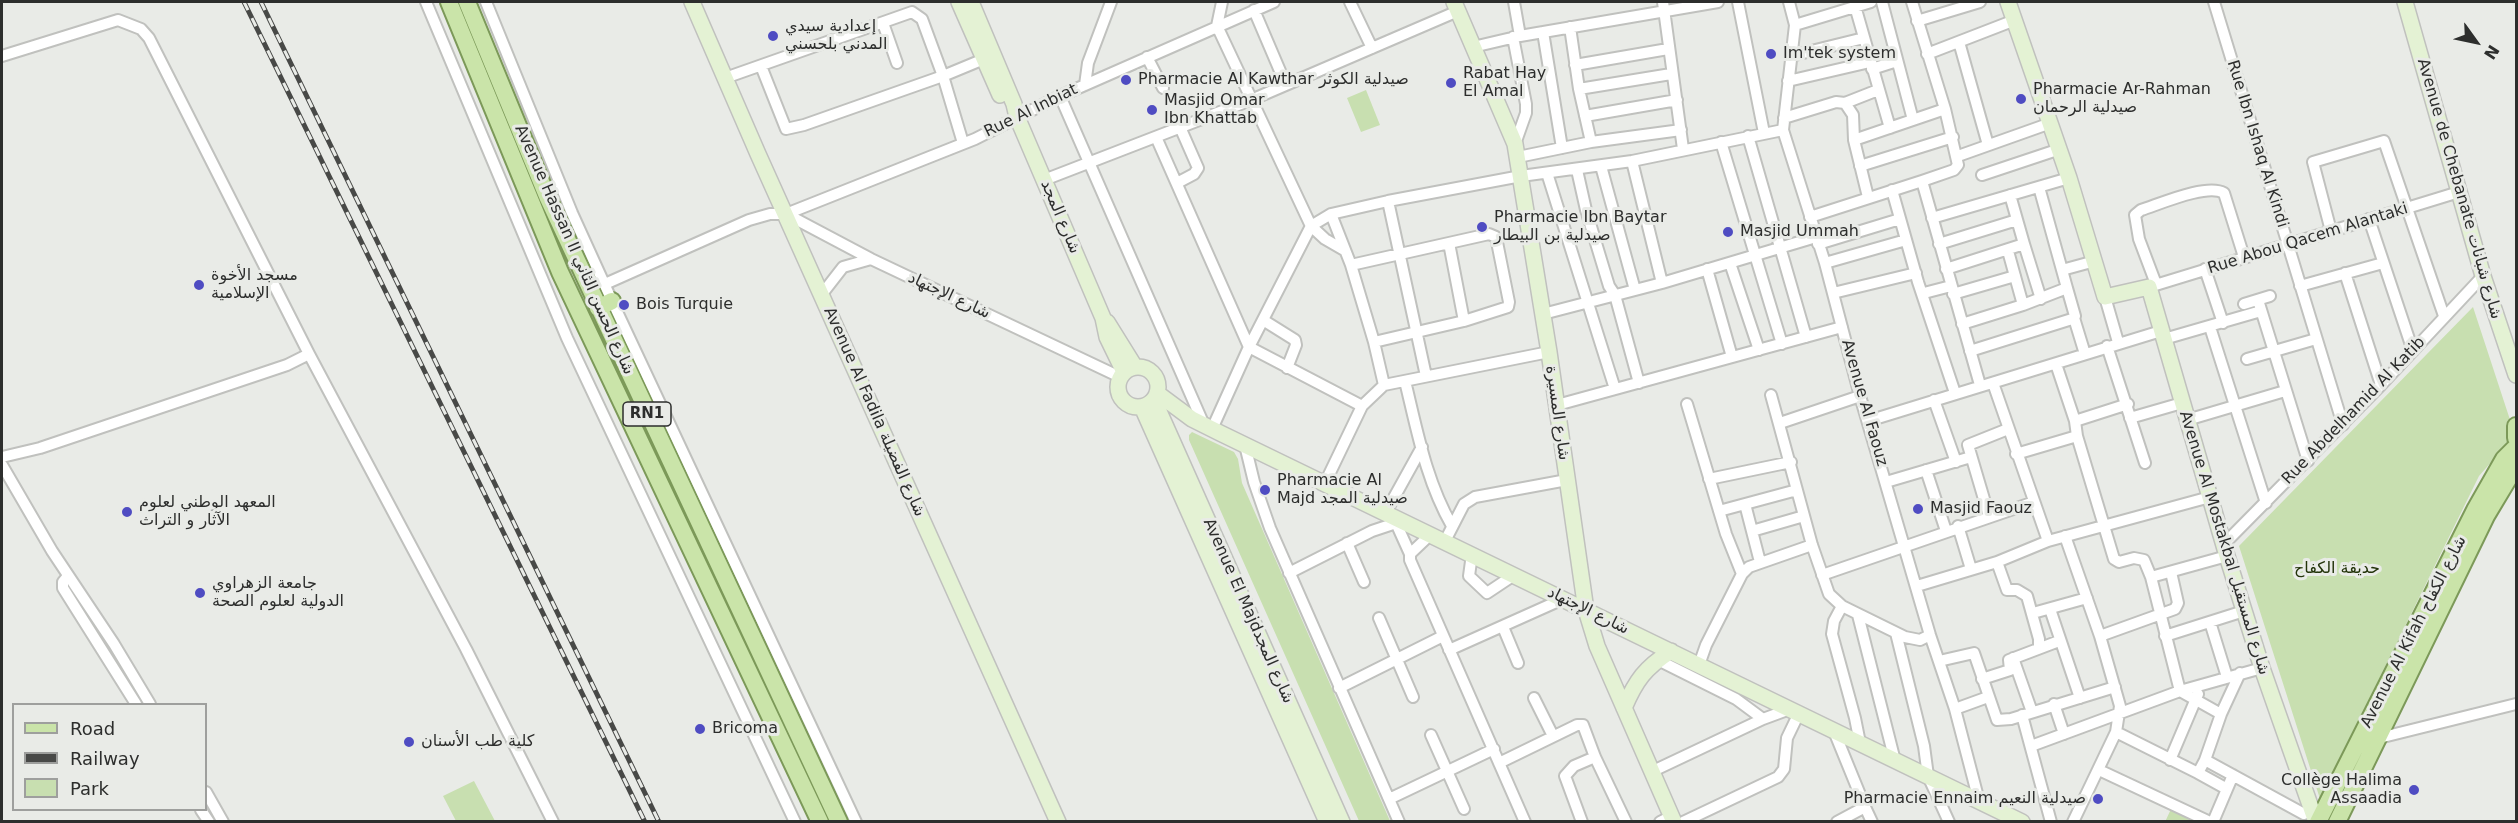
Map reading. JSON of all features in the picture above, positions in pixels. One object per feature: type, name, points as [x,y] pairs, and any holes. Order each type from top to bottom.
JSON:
[{"type":"main road","name":"Avenue Hassan II شارع الحسن الثاني","points":[[449,2],[560,272],[820,822]]},
{"type":"main road","name":"Avenue Hassan II شارع الحسن الثاني","points":[[467,2],[547,196],[566,216],[640,381],[807,736],[838,822]]},
{"type":"main road","points":[[2517,426],[2517,438]]},
{"type":"main road","name":"Avenue Al Kifah شارع الكفاح","points":[[2309,816],[2328,802],[2475,510],[2504,459],[2517,447]]},
{"type":"main road","name":"Avenue Al Kifah شارع الكفاح","points":[[2337,822],[2486,516],[2517,466]]},
{"type":"street","points":[[426,2],[567,338],[795,822]]},
{"type":"street","points":[[486,2],[566,216]]},
{"type":"street","name":"Avenue Al Fadila شارع الفضيلة","points":[[692,2],[782,214],[822,294],[1058,822]]},
{"type":"street","name":"شارع المجد","points":[[958,2],[1001,98],[1017,117]]},
{"type":"street","name":"شارع المجد","points":[[970,2],[1103,318],[1107,338],[1126,372]]},
{"type":"street","points":[[1085,85],[1088,63],[1111,2]]},
{"type":"street","points":[[1222,2],[1217,26],[1311,226],[1325,239],[1344,250]]},
{"type":"street","name":"Rue Al Inbiat","points":[[605,284],[748,220],[782,214],[963,143],[1060,96],[1274,2]]},
{"type":"street","points":[[1350,2],[1372,48]]},
{"type":"street","points":[[1514,2],[1516,37],[1526,104],[1526,113],[1516,151],[1562,148],[1681,130]]},
{"type":"street","points":[[1473,47],[1663,6],[1718,2]]},
{"type":"street","points":[[1738,2],[1764,133]]},
{"type":"street","name":"Avenue Al Faouz","points":[[1790,2],[1795,25],[1783,130],[1825,263],[1860,396],[1930,635],[1955,709],[1979,801]]},
{"type":"street","points":[[1795,25],[1871,2]]},
{"type":"street","points":[[1882,2],[1913,120]]},
{"type":"street","points":[[1810,217],[1957,168],[1959,162],[1953,137],[1912,2]]},
{"type":"street","points":[[1917,21],[1980,2]]},
{"type":"street","points":[[2008,2],[2095,261],[2105,297],[2130,418],[2145,463]]},
{"type":"street","name":"Rue Ibn Ishaq Al Kindi","points":[[2214,2],[2343,424]]},
{"type":"street","name":"Avenue de Chebanate شارع شبانات","points":[[2405,2],[2483,276],[2517,375]]},
{"type":"street","points":[[1044,180],[1251,100],[1372,48],[1456,6]]},
{"type":"street","name":"شارع المسيرة","points":[[1456,6],[1516,151],[1549,352],[1586,610],[1597,646],[1653,771],[1672,820]]},
{"type":"street","points":[[1663,6],[1683,149]]},
{"type":"street","points":[[1855,6],[1890,128]]},
{"type":"street","points":[[1254,10],[1286,85]]},
{"type":"street","points":[[725,78],[912,12],[920,15],[943,76],[963,143]]},
{"type":"street","points":[[2,56],[118,20],[141,29],[149,38],[309,354],[461,640],[552,822]]},
{"type":"street","points":[[1927,54],[2015,20]]},
{"type":"street","points":[[883,23],[897,63]]},
{"type":"street","points":[[1570,27],[1579,89],[1591,142]]},
{"type":"street","points":[[1543,32],[1562,148]]},
{"type":"street","points":[[1791,56],[1864,38]]},
{"type":"street","points":[[1959,42],[1988,145]]},
{"type":"street","points":[[1575,66],[1668,49]]},
{"type":"street","points":[[1147,57],[1163,87]]},
{"type":"street","points":[[761,66],[786,129],[804,125],[943,76],[984,59]]},
{"type":"street","points":[[1788,81],[1897,61]]},
{"type":"street","points":[[1579,89],[1671,74]]},
{"type":"street","points":[[1784,118],[1836,102],[1845,103],[1878,90]]},
{"type":"street","points":[[1060,96],[1208,427]]},
{"type":"street","points":[[1585,116],[1677,100]]},
{"type":"street","points":[[1845,103],[1853,115],[1854,140],[1868,197]]},
{"type":"street","points":[[1854,140],[1945,109]]},
{"type":"street","points":[[1958,156],[2048,124]]},
{"type":"street","points":[[1177,183],[1194,174],[1198,168],[1180,128]]},
{"type":"street","points":[[1208,427],[1311,226],[1331,214],[1521,176],[1632,161],[1783,130]]},
{"type":"street","points":[[1748,136],[1806,337]]},
{"type":"street","points":[[1156,137],[1249,347],[1362,406]]},
{"type":"street","points":[[1860,166],[1953,137]]},
{"type":"street","points":[[2331,231],[2313,162],[2384,141],[2444,316]]},
{"type":"street","points":[[1721,142],[1782,344]]},
{"type":"street","points":[[1982,175],[2057,150]]},
{"type":"street","points":[[1632,161],[1662,283]]},
{"type":"street","points":[[1601,166],[1635,290]]},
{"type":"street","points":[[1577,170],[1604,269],[1615,295],[1638,382]]},
{"type":"street","points":[[1547,173],[1615,389]]},
{"type":"street","points":[[1932,218],[2068,178]]},
{"type":"street","points":[[1922,181],[1980,385]]},
{"type":"street","points":[[2038,187],[2085,354]]},
{"type":"street","points":[[1892,190],[1955,393]]},
{"type":"street","points":[[2152,285],[2135,215],[2141,210],[2202,191],[2214,190],[2224,194],[2244,258]]},
{"type":"street","name":"Rue Abou Qacem Alantaki","points":[[2105,297],[2244,258],[2459,192]]},
{"type":"street","points":[[2010,195],[2041,299]]},
{"type":"street","points":[[1388,201],[1426,376]]},
{"type":"street","name":"شارع الإجتهاد","points":[[782,214],[871,259],[1126,372]]},
{"type":"street","points":[[1331,214],[1351,265],[1384,385]]},
{"type":"street","points":[[1543,314],[1662,283],[1780,248],[1817,241],[1900,219]]},
{"type":"street","points":[[2369,219],[2413,351]]},
{"type":"street","points":[[1939,244],[2017,220]]},
{"type":"street","points":[[1351,265],[1494,234],[1496,237],[1509,302],[1508,307],[1464,321],[1374,342]]},
{"type":"street","points":[[1825,263],[1906,240]]},
{"type":"street","points":[[1449,243],[1464,321]]},
{"type":"street","points":[[1946,269],[2024,244]]},
{"type":"street","points":[[579,245],[605,284],[605,305]]},
{"type":"street","points":[[2008,251],[2023,305]]},
{"type":"street","points":[[822,294],[843,267],[871,259]]},
{"type":"street","points":[[2062,270],[2095,261]]},
{"type":"street","points":[[1730,262],[1760,350]]},
{"type":"street","points":[[2300,286],[2383,262]]},
{"type":"street","points":[[2205,269],[2223,323]]},
{"type":"street","points":[[1707,270],[1732,357]]},
{"type":"street","points":[[1833,294],[1916,273]]},
{"type":"street","points":[[2345,273],[2381,385]]},
{"type":"street","points":[[1924,293],[1952,290],[2015,276]]},
{"type":"street","name":"Rue Abdelhamid Al Katib","points":[[2225,550],[2266,503],[2483,276]]},
{"type":"street","name":"Avenue Al Mostakbal شارع المستقبل","points":[[2152,285],[2162,335],[2225,550],[2309,816]]},
{"type":"street","points":[[1962,324],[2041,299],[2067,288]]},
{"type":"street","points":[[1868,421],[1980,385],[2056,364],[2113,344],[2223,323],[2259,306],[2270,296]]},
{"type":"street","points":[[2244,304],[2259,306]]},
{"type":"street","points":[[2259,306],[2308,461]]},
{"type":"street","points":[[1970,351],[2074,318]]},
{"type":"street","points":[[1263,320],[1295,340],[1296,345],[1287,368]]},
{"type":"street","points":[[1557,405],[1842,327]]},
{"type":"street","points":[[2210,327],[2266,503]]},
{"type":"street","points":[[2247,359],[2316,339]]},
{"type":"street","points":[[1325,483],[1362,406],[1384,385],[1549,352]]},
{"type":"street","points":[[2,457],[40,448],[287,365],[309,354]]},
{"type":"street","points":[[2056,364],[2075,421],[2077,436],[2103,526],[2116,561],[2134,558],[2144,560],[2151,577],[2180,691],[2221,714]]},
{"type":"street","name":"شارع المجد","points":[[1149,369],[1154,374],[1158,387],[1151,400],[1135,407],[1121,399],[1118,392],[1126,372],[1149,369]]},
{"type":"street","points":[[1404,381],[1440,505],[1452,526]]},
{"type":"street","points":[[1993,383],[2048,541]]},
{"type":"street","points":[[2187,420],[2285,391]]},
{"type":"street","points":[[1771,395],[1812,545],[1828,594],[1842,606],[1896,633],[1914,640],[1930,635]]},
{"type":"street","points":[[1780,423],[1860,396]]},
{"type":"street","name":"شارع الإجتهاد","points":[[1151,400],[1586,610],[1664,656],[1699,665],[2022,822]]},
{"type":"street","name":"Avenue El Majdشارع المجد","points":[[1151,400],[1328,818]]},
{"type":"street","points":[[1934,400],[1956,462]]},
{"type":"street","points":[[2130,418],[2182,403]]},
{"type":"street","points":[[1687,404],[1719,511],[1742,574]]},
{"type":"street","points":[[2075,421],[2127,404]]},
{"type":"street","points":[[1989,516],[1968,448],[1970,443],[2008,429]]},
{"type":"street","points":[[2016,454],[2077,436]]},
{"type":"street","points":[[1245,445],[1254,482],[1289,573],[1398,822]]},
{"type":"street","points":[[1289,573],[1393,518],[1422,447]]},
{"type":"street","points":[[1886,482],[1971,458]]},
{"type":"street","points":[[1709,479],[1791,462]]},
{"type":"street","points":[[2,465],[68,576],[114,644],[149,703]]},
{"type":"street","points":[[1926,470],[1946,531]]},
{"type":"street","points":[[1410,554],[1438,538],[1452,526],[1464,504],[1475,497],[1567,480]]},
{"type":"street","points":[[1719,511],[1797,490]]},
{"type":"street","points":[[1917,586],[1997,562],[2048,541],[2210,497]]},
{"type":"street","points":[[1822,575],[1958,526],[2034,502]]},
{"type":"street","points":[[1745,504],[1760,562]]},
{"type":"street","points":[[1752,531],[1804,516]]},
{"type":"street","points":[[1393,518],[1525,822]]},
{"type":"street","points":[[1958,526],[1971,569]]},
{"type":"street","points":[[2065,536],[2100,636],[2115,687],[2120,715],[2116,732],[2073,822]]},
{"type":"street","points":[[1347,543],[1364,582]]},
{"type":"street","points":[[1699,665],[1706,645],[1742,574],[1749,567],[1760,562],[1812,545]]},
{"type":"street","points":[[2151,577],[2171,572],[2225,550]]},
{"type":"street","points":[[1472,554],[1469,576],[1487,593],[1508,582],[1514,575]]},
{"type":"street","points":[[1997,562],[2007,590],[2017,590],[2027,596],[2033,613],[2039,648]]},
{"type":"street","points":[[2100,636],[2178,606],[2171,572]]},
{"type":"street","points":[[68,576],[63,582],[63,588],[135,703]]},
{"type":"street","points":[[2033,613],[2087,598]]},
{"type":"street","points":[[1449,650],[1563,599]]},
{"type":"street","points":[[1842,606],[1834,621],[1832,634],[1848,688],[1860,743]]},
{"type":"street","points":[[2050,609],[2080,698]]},
{"type":"street","points":[[2165,636],[2244,611]]},
{"type":"street","points":[[1858,615],[1896,760]]},
{"type":"street","points":[[1379,618],[1413,697]]},
{"type":"street","points":[[2210,622],[2227,677]]},
{"type":"street","points":[[1503,627],[1518,663]]},
{"type":"street","points":[[1896,633],[1924,746],[1928,776],[1949,822]]},
{"type":"street","points":[[1339,688],[1443,636]]},
{"type":"street","points":[[1982,679],[2010,670],[2009,660],[2013,658],[2059,641]]},
{"type":"street","points":[[1939,661],[1974,653],[1997,720],[2011,719],[2115,687]]},
{"type":"street","points":[[1624,708],[1634,686],[1645,670],[1664,656],[1736,699],[1763,719]]},
{"type":"street","points":[[2013,658],[2027,714],[2031,746],[2051,822]]},
{"type":"street","points":[[2031,746],[2180,691],[2262,668]]},
{"type":"street","points":[[2198,773],[2240,673]]},
{"type":"street","points":[[2170,760],[2202,685]]},
{"type":"street","points":[[1955,709],[1988,697]]},
{"type":"street","points":[[1534,698],[1553,736]]},
{"type":"street","points":[[2054,704],[2064,734]]},
{"type":"street","points":[[2379,738],[2517,704]]},
{"type":"street","points":[[1653,771],[1763,719],[1794,711],[1787,738],[1784,769],[1778,777],[1672,820]]},
{"type":"street","points":[[1499,763],[1577,725],[1583,725],[1595,757],[1626,822]]},
{"type":"street","points":[[1834,731],[1872,822]]},
{"type":"street","points":[[2116,732],[2227,789]]},
{"type":"street","points":[[1431,735],[1464,809]]},
{"type":"street","points":[[807,736],[856,822]]},
{"type":"street","points":[[1389,799],[1494,749]]},
{"type":"street","points":[[1582,822],[1565,776],[1574,766],[1595,757]]},
{"type":"street","points":[[2205,760],[2309,816]]},
{"type":"street","points":[[2099,770],[2211,822],[2233,775]]},
{"type":"street","points":[[207,794],[223,822]]},
{"type":"street","points":[[1838,822],[1865,807]]},
{"type":"green space","points":[[1366,90],[1380,125],[1361,132],[1347,98]]},
{"type":"green space","name":"حديقة الكفاح","points":[[2473,307],[2515,435],[2479,476],[2320,799],[2239,546]]},
{"type":"green space","points":[[1192,432],[1234,452],[1238,459],[1242,483],[1390,821],[1359,821],[1189,440]]},
{"type":"green space","points":[[474,781],[495,821],[456,821],[443,796]]},
{"type":"green space","points":[[2171,809],[2196,821],[2165,822]]},
{"type":"railway","points":[[244,2],[645,822]]},
{"type":"railway","points":[[261,2],[659,822]]},
{"type":"place","name":"إعدادية سيدي المدني بلحسني","points":[[773,36]]},
{"type":"place","name":"Im'tek system","points":[[1771,54]]},
{"type":"place","name":"Pharmacie Al Kawthar صيدلية الكوثر","points":[[1126,80]]},
{"type":"place","name":"Rabat Hay El Amal","points":[[1451,83]]},
{"type":"place","name":"Pharmacie Ar-Rahman صيدلية الرحمان","points":[[2021,99]]},
{"type":"place","name":"Masjid Omar Ibn Khattab","points":[[1152,110]]},
{"type":"place","name":"Pharmacie Ibn Baytar صيدلية بن البيطار","points":[[1482,227]]},
{"type":"place","name":"Masjid Ummah","points":[[1728,232]]},
{"type":"place","name":"مسجد الأخوة الإسلامية","points":[[199,285]]},
{"type":"place","name":"Bois Turquie","points":[[624,305]]},
{"type":"place","name":"Pharmacie Al Majd صيدلية المجد","points":[[1265,490]]},
{"type":"place","name":"Masjid Faouz","points":[[1918,509]]},
{"type":"place","name":"المعهد الوطني لعلوم الآثار و التراث","points":[[127,512]]},
{"type":"place","name":"جامعة الزهراوي الدولية لعلوم الصحة","points":[[200,593]]},
{"type":"place","name":"Bricoma","points":[[700,729]]},
{"type":"place","name":"كلية طب الأسنان","points":[[409,742]]},
{"type":"place","name":"Collège Halima Assaadia","points":[[2414,790]]},
{"type":"place","name":"Pharmacie Ennaim صيدلية النعيم","points":[[2098,799]]}]
